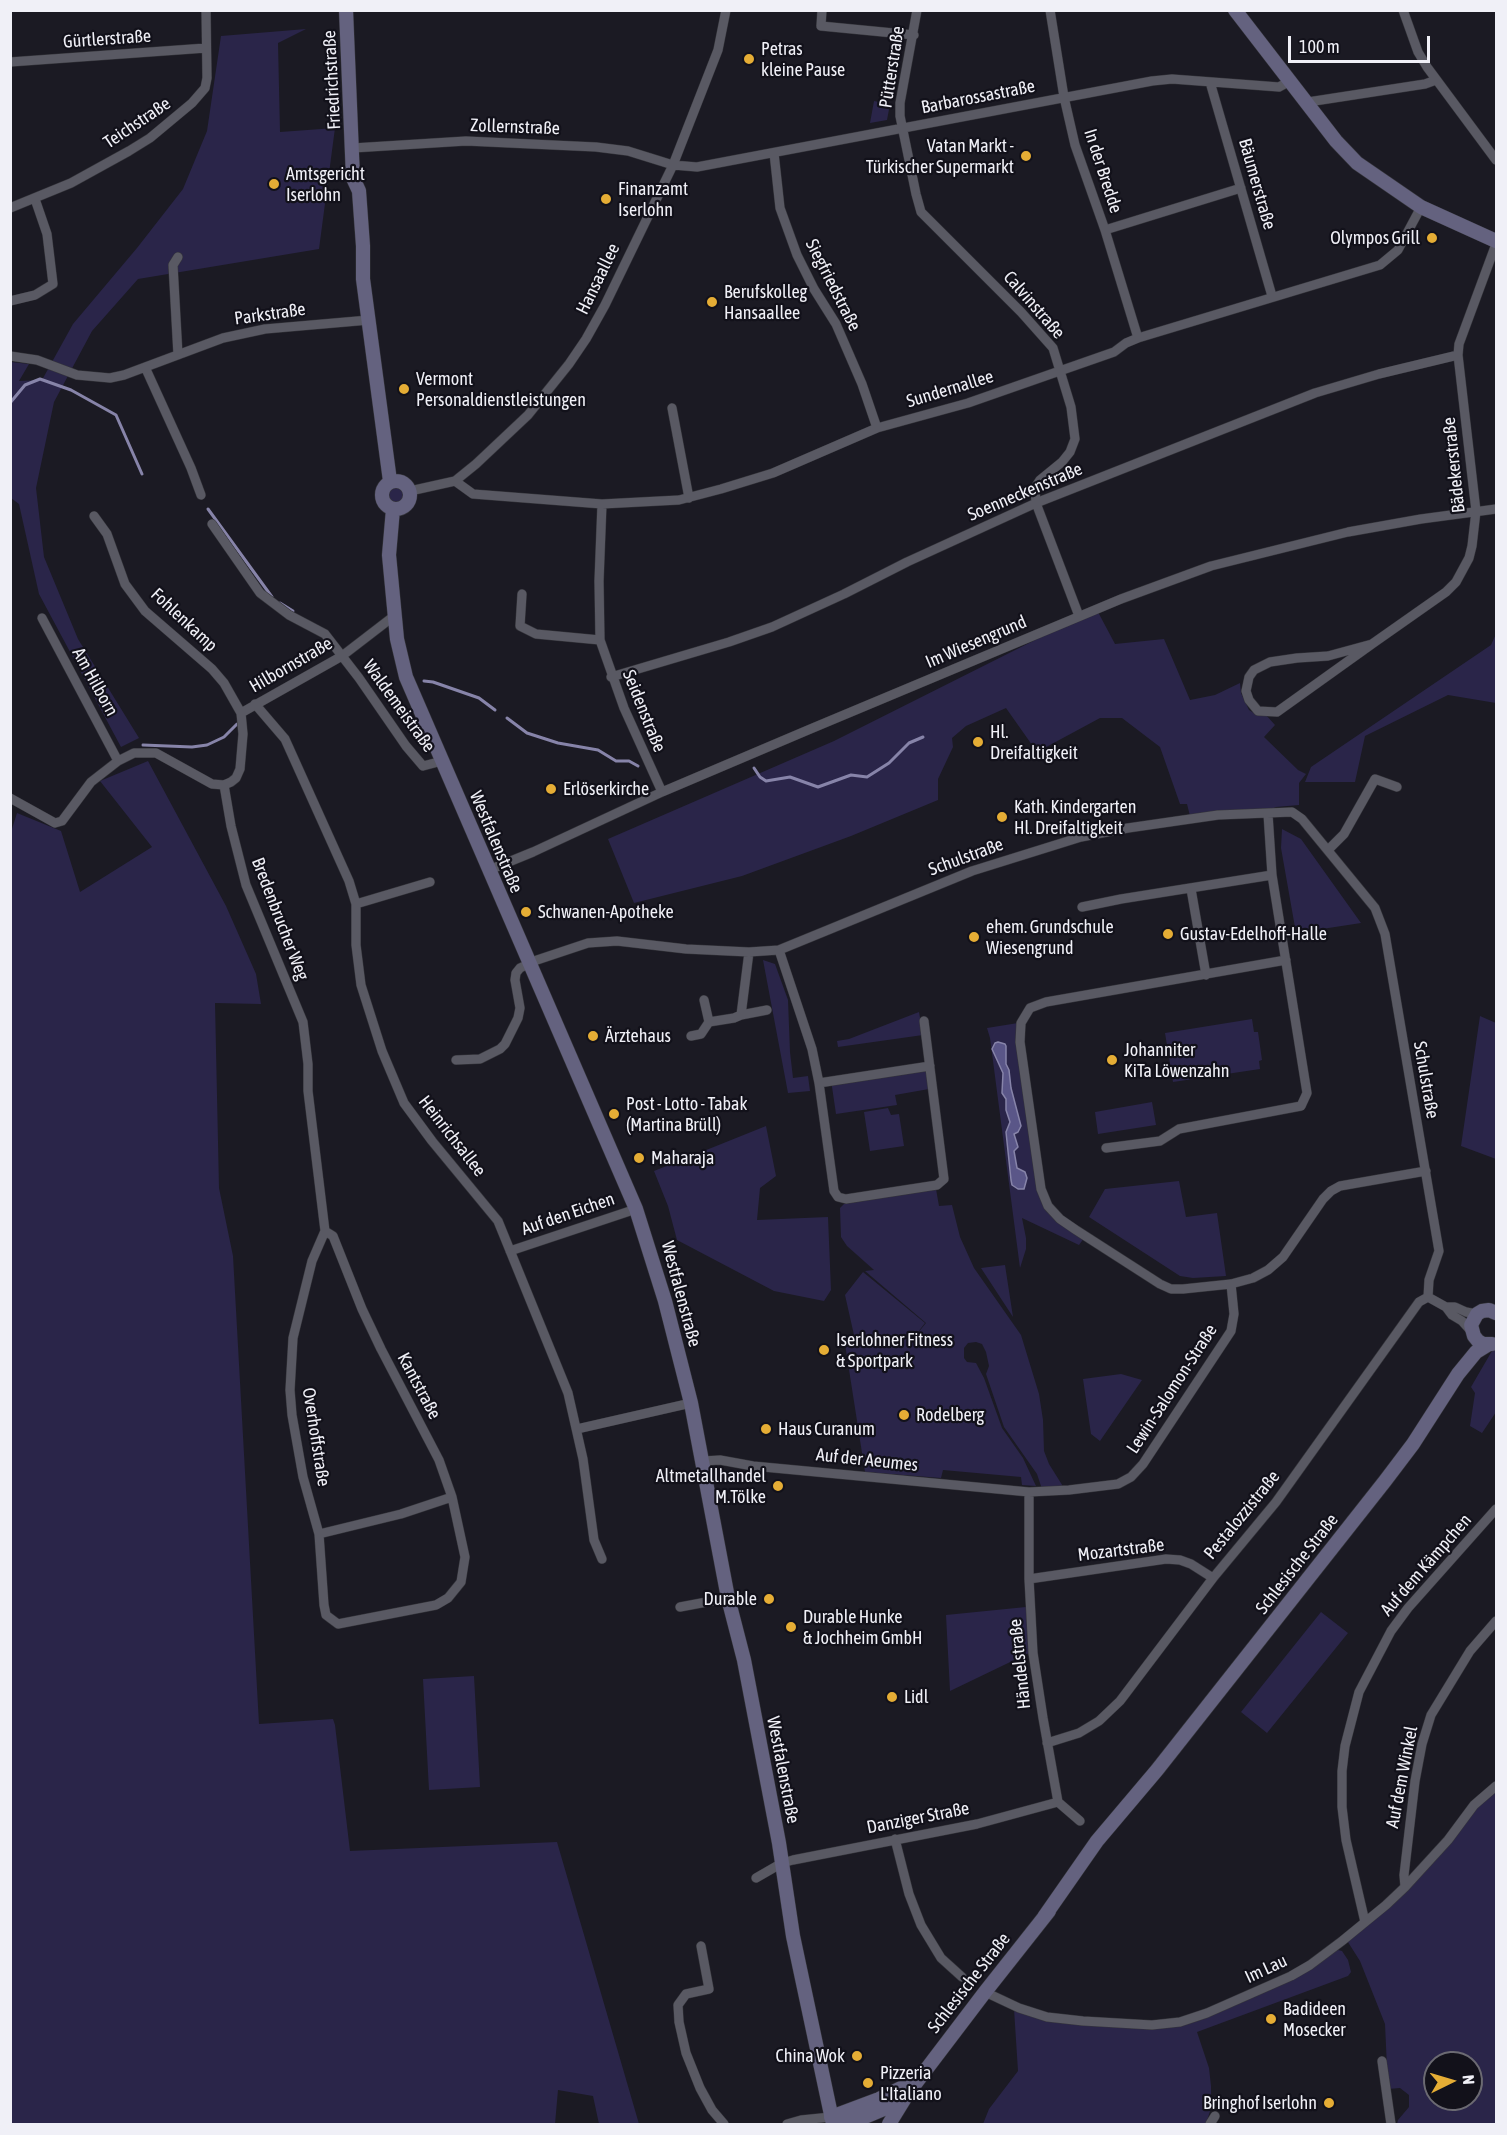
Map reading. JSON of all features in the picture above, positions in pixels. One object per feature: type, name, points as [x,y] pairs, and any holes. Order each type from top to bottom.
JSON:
[{"type":"main road","name":"Friedrichstraße","points":[[346,10],[353,148],[363,178],[359,191],[363,279],[369,320]]},
{"type":"main road","points":[[1236,10],[1336,141],[1357,163],[1421,207],[1497,243]]},
{"type":"main road","points":[[369,320],[390,481]]},
{"type":"main road","points":[[390,481],[402,482],[410,491],[406,505],[398,509],[385,504],[381,496],[383,487],[390,481]]},
{"type":"main road","name":"Westfalenstraße","points":[[393,509],[389,555],[397,639],[406,677],[636,1209],[655,1263],[691,1403],[703,1461],[728,1598],[744,1660],[782,1863],[793,1936],[832,2121]]},
{"type":"main road","name":"Schlesische Straße","points":[[1458,1374],[1472,1334],[1473,1319],[1490,1310]]},
{"type":"main road","points":[[1472,1334],[1478,1341],[1493,1343]]},
{"type":"main road","name":"Schlesische Straße","points":[[832,2121],[855,2121],[886,2108],[906,2096],[1044,1917],[1104,1847],[1157,1770],[1385,1481],[1413,1444],[1458,1374],[1476,1352],[1493,1343]]},
{"type":"main road","name":"Schlesische Straße","points":[[832,2121],[890,2095],[924,2073]]},
{"type":"main road","points":[[889,2124],[906,2096]]},
{"type":"street","name":"Teichstraße","points":[[10,208],[71,183],[136,147],[170,123],[192,103],[205,88],[207,78],[206,10]]},
{"type":"street","name":"Hansaallee","points":[[410,491],[455,481],[528,414],[569,364],[605,305],[673,165],[718,50],[726,10]]},
{"type":"street","points":[[822,10],[821,26],[914,35]]},
{"type":"street","name":"Pütterstraße","points":[[903,128],[900,103],[917,10]]},
{"type":"street","name":"In der Bredde","points":[[1050,10],[1064,97],[1075,145],[1105,230],[1138,338]]},
{"type":"street","points":[[1403,10],[1418,52],[1436,80],[1497,160]]},
{"type":"street","name":"Gürtlerstraße","points":[[10,62],[206,48]]},
{"type":"street","name":"Barbarossastraße","points":[[673,165],[697,167],[1152,81],[1173,80],[1279,87],[1290,81]]},
{"type":"street","points":[[1308,102],[1425,84],[1436,80]]},
{"type":"street","name":"Bäumerstraße","points":[[1210,82],[1272,296]]},
{"type":"street","name":"Calvinstraße","points":[[903,128],[921,212],[1021,312],[1053,348],[1071,408],[1075,439],[1070,452],[1062,462],[1040,480],[1035,488],[1036,503]]},
{"type":"street","name":"Zollernstraße","points":[[353,148],[466,141],[596,147],[628,151],[673,165]]},
{"type":"street","name":"Siegfriedstraße","points":[[774,153],[780,208],[797,255],[814,289],[836,324],[862,384],[877,428]]},
{"type":"street","points":[[1105,230],[1242,188]]},
{"type":"street","points":[[10,301],[35,295],[53,284],[47,234],[35,199]]},
{"type":"street","name":"Sundernallee","points":[[455,481],[473,494],[602,504],[689,498],[773,473],[877,428],[968,403],[1114,352],[1138,338],[1380,265],[1398,250],[1421,207]]},
{"type":"street","name":"Bädekerstraße","points":[[1372,644],[1328,656],[1270,662],[1254,670],[1249,676],[1246,692],[1248,700],[1258,711],[1277,712],[1446,592],[1456,582],[1469,558],[1476,511],[1458,355],[1459,344],[1497,243]]},
{"type":"street","points":[[178,257],[173,265],[178,355]]},
{"type":"street","name":"Parkstraße","points":[[10,356],[37,360],[77,375],[96,378],[124,375],[224,338],[265,329],[369,320]]},
{"type":"street","name":"Soenneckenstraße","points":[[611,677],[772,627],[906,562],[1036,503],[1315,393],[1379,374],[1458,355]]},
{"type":"street","points":[[145,367],[201,495]]},
{"type":"street","points":[[672,408],[689,498]]},
{"type":"street","points":[[1036,503],[1079,616]]},
{"type":"street","name":"Seidenstraße","points":[[602,504],[599,581],[600,640],[611,677],[662,792]]},
{"type":"street","name":"Im Wiesengrund","points":[[489,870],[662,792],[1079,616],[1211,566],[1378,526],[1497,509]]},
{"type":"street","name":"Fohlenkamp","points":[[94,516],[107,534],[125,584],[145,611],[212,669],[224,683],[241,713]]},
{"type":"street","name":"Waldemeistraße","points":[[212,524],[260,593],[289,615],[325,634],[423,766],[442,761]]},
{"type":"street","points":[[522,594],[520,626],[536,634],[600,640]]},
{"type":"street","name":"Hilbornstraße","points":[[224,785],[236,778],[240,769],[243,734],[241,713],[307,678],[342,656],[394,616]]},
{"type":"street","name":"Am Hilborn","points":[[42,618],[118,761]]},
{"type":"street","name":"Heinrichsallee","points":[[255,704],[285,739],[349,881],[356,904],[356,945],[361,985],[382,1051],[404,1102],[432,1142],[498,1221],[568,1393],[588,1490],[594,1540],[603,1560]]},
{"type":"street","points":[[10,798],[55,823],[62,821],[91,783],[118,761],[135,753],[151,752],[203,781],[224,785]]},
{"type":"street","points":[[1328,850],[1344,834],[1375,779],[1397,787]]},
{"type":"street","name":"Bredenbrucher Weg","points":[[224,785],[231,826],[246,885],[303,1022],[308,1064]]},
{"type":"street","name":"Schulstraße","points":[[529,964],[588,943],[617,941],[686,949],[749,952],[779,950],[972,871],[1081,837],[1239,813],[1292,812],[1299,816],[1376,909],[1385,934],[1439,1251],[1429,1280],[1428,1297]]},
{"type":"street","points":[[1106,1148],[1160,1142],[1179,1129],[1301,1106],[1307,1093],[1272,875],[1268,814]]},
{"type":"street","points":[[1082,907],[1272,875]]},
{"type":"street","points":[[356,904],[430,882]]},
{"type":"street","points":[[1191,889],[1206,975]]},
{"type":"street","points":[[779,950],[812,1048],[834,1191],[838,1197],[846,1199],[937,1185],[944,1179],[924,1021]]},
{"type":"street","points":[[741,1015],[749,952]]},
{"type":"street","points":[[1286,960],[1046,1002],[1030,1008],[1021,1023],[1020,1042],[1041,1189],[1048,1206],[1076,1230],[1162,1285],[1171,1289],[1183,1289],[1231,1284],[1261,1275],[1282,1257],[1331,1191],[1340,1186],[1426,1171]]},
{"type":"street","points":[[456,1060],[480,1059],[505,1044],[512,1033],[520,1008],[516,973],[520,968],[529,964]]},
{"type":"street","points":[[691,1036],[701,1034],[709,1022],[704,1000]]},
{"type":"street","points":[[709,1022],[766,1010]]},
{"type":"street","name":"Kantstraße","points":[[308,1064],[308,1091],[325,1231],[333,1236],[362,1309],[439,1460],[452,1497],[465,1557],[461,1582],[448,1598],[436,1605],[349,1623],[338,1624],[326,1615]]},
{"type":"street","points":[[819,1083],[930,1065]]},
{"type":"street","name":"Auf den Eichen","points":[[510,1251],[636,1209]]},
{"type":"street","name":"Overhoffstraße","points":[[325,1231],[312,1261],[301,1303],[293,1338],[290,1379],[292,1415],[303,1477],[319,1534],[326,1615]]},
{"type":"street","name":"Lewin-Salomon-Straße","points":[[1029,1491],[1069,1490],[1118,1484],[1131,1477],[1143,1464],[1231,1331],[1234,1314],[1231,1284]]},
{"type":"street","points":[[1428,1297],[1446,1307],[1452,1315],[1462,1321],[1472,1334]]},
{"type":"street","name":"Pestalozzistraße","points":[[1047,1743],[1079,1733],[1099,1721],[1120,1701],[1213,1578],[1276,1502],[1419,1302],[1428,1297]]},
{"type":"street","points":[[1446,1307],[1455,1307],[1466,1312],[1490,1310]]},
{"type":"street","points":[[577,1429],[691,1403]]},
{"type":"street","name":"Auf der Aeumes","points":[[703,1461],[720,1460],[753,1466],[1029,1491]]},
{"type":"street","name":"Händelstraße","points":[[1029,1491],[1029,1579],[1033,1653],[1059,1802]]},
{"type":"street","points":[[319,1534],[401,1514],[452,1497]]},
{"type":"street","name":"Auf dem Kämpchen","points":[[1365,1922],[1346,1840],[1342,1807],[1345,1746],[1359,1692],[1391,1631],[1408,1608],[1497,1509]]},
{"type":"street","name":"Mozartstraße","points":[[1029,1579],[1166,1559],[1191,1564],[1213,1578]]},
{"type":"street","points":[[680,1607],[728,1598]]},
{"type":"street","name":"Auf dem Winkel","points":[[1405,1887],[1404,1875],[1415,1781],[1422,1744],[1431,1715],[1470,1651],[1497,1621]]},
{"type":"street","name":"Im Lau","points":[[985,1992],[1019,2008],[1047,2016],[1127,2025],[1180,2022],[1207,2013],[1291,1976],[1310,1965],[1365,1922],[1405,1887],[1448,1840],[1474,1805],[1497,1786]]},
{"type":"street","points":[[1059,1802],[1080,1821]]},
{"type":"street","name":"Danziger Straße","points":[[756,1878],[782,1863],[977,1824],[1059,1802]]},
{"type":"street","points":[[895,1839],[909,1894],[921,1925],[941,1958],[962,1977]]},
{"type":"street","points":[[701,1946],[709,1989],[686,1994],[678,2005],[679,2022],[686,2053],[700,2088],[712,2110],[724,2124]]},
{"type":"street","points":[[1382,2061],[1391,2124]]},
{"type":"street","points":[[1210,2124],[1215,2115]]},
{"type":"street","points":[[787,2124],[801,2120],[832,2121]]},
{"type":"shaded area","points":[[306,29],[278,43],[280,132],[335,128],[319,249],[138,279],[92,331],[54,402],[36,488],[44,557],[78,639],[139,738],[121,747],[39,594],[19,504],[11,498],[11,362],[29,364],[19,381],[42,380],[73,324],[183,189],[207,131],[221,36]]},
{"type":"shaded area","points":[[874,101],[890,104],[887,120],[870,123]]},
{"type":"shaded area","points":[[393,488],[399,488],[403,495],[399,502],[393,502],[389,498],[389,492]]},
{"type":"shaded area","points":[[1098,612],[1115,644],[1164,639],[1190,700],[1215,695],[1240,683],[1241,693],[1249,710],[1257,715],[1266,715],[1275,725],[1264,737],[1298,770],[1306,774],[1299,783],[1299,805],[1276,807],[1265,812],[1190,816],[1187,804],[1180,804],[1160,747],[1122,718],[1100,718],[1037,752],[1006,708],[966,726],[952,738],[953,747],[938,779],[938,800],[851,836],[742,876],[634,903],[608,839],[834,741],[1063,626]]},
{"type":"shaded area","points":[[1496,634],[1496,703],[1448,695],[1365,736],[1355,782],[1305,782],[1311,767],[1491,645]]},
{"type":"shaded area","points":[[148,761],[226,906],[256,974],[261,1004],[215,1003],[219,1188],[233,1256],[259,1724],[333,1719],[350,1851],[557,1842],[639,2124],[599,2124],[593,2096],[558,2090],[555,2124],[11,2124],[11,832],[17,813],[61,831],[80,892],[152,847],[100,781]]},
{"type":"shaded area","points":[[1282,829],[1301,839],[1361,923],[1296,933],[1281,848]]},
{"type":"shaded area","points":[[763,960],[775,964],[788,1000],[793,1078],[808,1076],[810,1091],[788,1093]]},
{"type":"shaded area","points":[[919,1012],[923,1035],[838,1047],[837,1041],[849,1039]]},
{"type":"shaded area","points":[[1480,1016],[1496,1023],[1496,1159],[1461,1146]]},
{"type":"shaded area","points":[[1252,1019],[1254,1032],[1258,1032],[1262,1060],[1259,1061],[1260,1069],[1173,1082],[1165,1033]]},
{"type":"shaded area","points":[[1018,1023],[1044,1184],[1051,1210],[1084,1238],[1079,1245],[1022,1218],[1026,1249],[1020,1268],[987,1028]]},
{"type":"shaded area","points":[[998,1042],[1006,1046],[1006,1064],[1021,1126],[1014,1134],[1018,1147],[1014,1151],[1017,1168],[1025,1172],[1027,1178],[1024,1189],[1018,1189],[1012,1185],[1011,1180],[1006,1132],[1010,1122],[1006,1110],[1006,1099],[1002,1093],[1003,1073],[992,1049]]},
{"type":"shaded area","points":[[927,1067],[929,1089],[895,1095],[897,1105],[836,1114],[831,1080]]},
{"type":"shaded area","points":[[1152,1102],[1156,1125],[1098,1134],[1095,1112]]},
{"type":"shaded area","points":[[888,1108],[891,1115],[899,1114],[904,1146],[870,1151],[864,1112]]},
{"type":"shaded area","points":[[766,1126],[776,1176],[760,1188],[757,1220],[828,1217],[831,1290],[824,1301],[774,1291],[677,1240],[668,1206],[654,1171]]},
{"type":"shaded area","points":[[1179,1181],[1186,1217],[1217,1213],[1226,1276],[1193,1278],[1180,1276],[1089,1217],[1105,1189]]},
{"type":"shaded area","points":[[936,1189],[939,1206],[952,1205],[960,1237],[974,1268],[1021,1335],[1039,1394],[1044,1451],[1064,1488],[1042,1489],[1037,1474],[1004,1427],[986,1374],[989,1366],[986,1352],[982,1344],[976,1342],[968,1343],[964,1348],[964,1358],[967,1362],[976,1363],[984,1378],[1002,1428],[1023,1458],[1036,1486],[1022,1485],[1021,1477],[943,1470],[941,1478],[865,1472],[845,1344],[856,1344],[845,1295],[863,1272],[925,1323],[908,1345],[926,1323],[865,1271],[874,1270],[847,1246],[841,1237],[840,1208],[844,1204]]},
{"type":"shaded area","points":[[1005,1265],[1013,1317],[981,1268]]},
{"type":"shaded area","points":[[1496,1344],[1496,1412],[1482,1433],[1470,1426],[1475,1393],[1471,1387]]},
{"type":"shaded area","points":[[1121,1374],[1142,1380],[1100,1441],[1091,1434],[1083,1379]]},
{"type":"shaded area","points":[[1026,1607],[1031,1652],[950,1691],[946,1615]]},
{"type":"shaded area","points":[[1321,1612],[1348,1633],[1267,1733],[1241,1712]]},
{"type":"shaded area","points":[[474,1676],[480,1787],[429,1790],[423,1679]]},
{"type":"shaded area","points":[[1496,1787],[1496,2124],[1397,2124],[1409,2107],[1409,2095],[1400,2088],[1388,2089],[1385,2024],[1360,1961],[1346,1939],[1407,1888],[1476,1805]]},
{"type":"shaded area","points":[[1338,1950],[1342,1951],[1348,1960],[1351,1972],[1348,1976],[1197,2032],[1209,2068],[1211,2086],[1211,2108],[1206,2124],[983,2124],[989,2109],[1018,2071],[1014,2009],[1046,2018],[1181,2025]]},
{"type":"waterway","points":[[10,403],[25,385],[40,379],[71,390],[116,415],[142,474]]},
{"type":"waterway","points":[[208,509],[272,597]]},
{"type":"waterway","points":[[280,603],[293,611]]},
{"type":"waterway","points":[[424,681],[479,698],[495,710]]},
{"type":"waterway","points":[[507,718],[527,733],[558,743],[598,750],[616,761],[629,761],[638,766]]},
{"type":"waterway","points":[[143,745],[192,747],[207,745],[224,737],[237,724]]},
{"type":"waterway","points":[[754,768],[766,781],[790,777],[818,787],[851,775],[867,777],[889,763],[909,743],[923,737]]},
{"type":"place","name":"Petras kleine Pause","points":[[749,59]]},
{"type":"place","name":"Vatan Markt - Türkischer Supermarkt","points":[[1026,156]]},
{"type":"place","name":"Amtsgericht Iserlohn","points":[[274,184]]},
{"type":"place","name":"Finanzamt Iserlohn","points":[[606,199]]},
{"type":"place","name":"Olympos Grill","points":[[1432,238]]},
{"type":"place","name":"Berufskolleg Hansaallee","points":[[712,302]]},
{"type":"place","name":"Vermont Personaldienstleistungen","points":[[404,389]]},
{"type":"place","name":"Hl. Dreifaltigkeit","points":[[978,742]]},
{"type":"place","name":"Erlöserkirche","points":[[551,789]]},
{"type":"place","name":"Kath. Kindergarten Hl. Dreifaltigkeit","points":[[1002,817]]},
{"type":"place","name":"Schwanen-Apotheke","points":[[526,912]]},
{"type":"place","name":"Gustav-Edelhoff-Halle","points":[[1168,934]]},
{"type":"place","name":"ehem. Grundschule Wiesengrund","points":[[974,937]]},
{"type":"place","name":"Ärztehaus","points":[[593,1036]]},
{"type":"place","name":"Johanniter KiTa Löwenzahn","points":[[1112,1060]]},
{"type":"place","name":"Post - Lotto - Tabak (Martina Brüll)","points":[[614,1114]]},
{"type":"place","name":"Maharaja","points":[[639,1158]]},
{"type":"place","name":"Iserlohner Fitness & Sportpark","points":[[824,1350]]},
{"type":"place","name":"Rodelberg","points":[[904,1415]]},
{"type":"place","name":"Haus Curanum","points":[[766,1429]]},
{"type":"place","name":"Altmetallhandel M.Tölke","points":[[778,1486]]},
{"type":"place","name":"Durable","points":[[769,1599]]},
{"type":"place","name":"Durable Hunke & Jochheim GmbH","points":[[791,1627]]},
{"type":"place","name":"Lidl","points":[[892,1697]]},
{"type":"place","name":"Badideen Mosecker","points":[[1271,2019]]},
{"type":"place","name":"China Wok","points":[[857,2056]]},
{"type":"place","name":"Pizzeria L'Italiano","points":[[868,2083]]},
{"type":"place","name":"Bringhof Iserlohn","points":[[1329,2103]]}]
